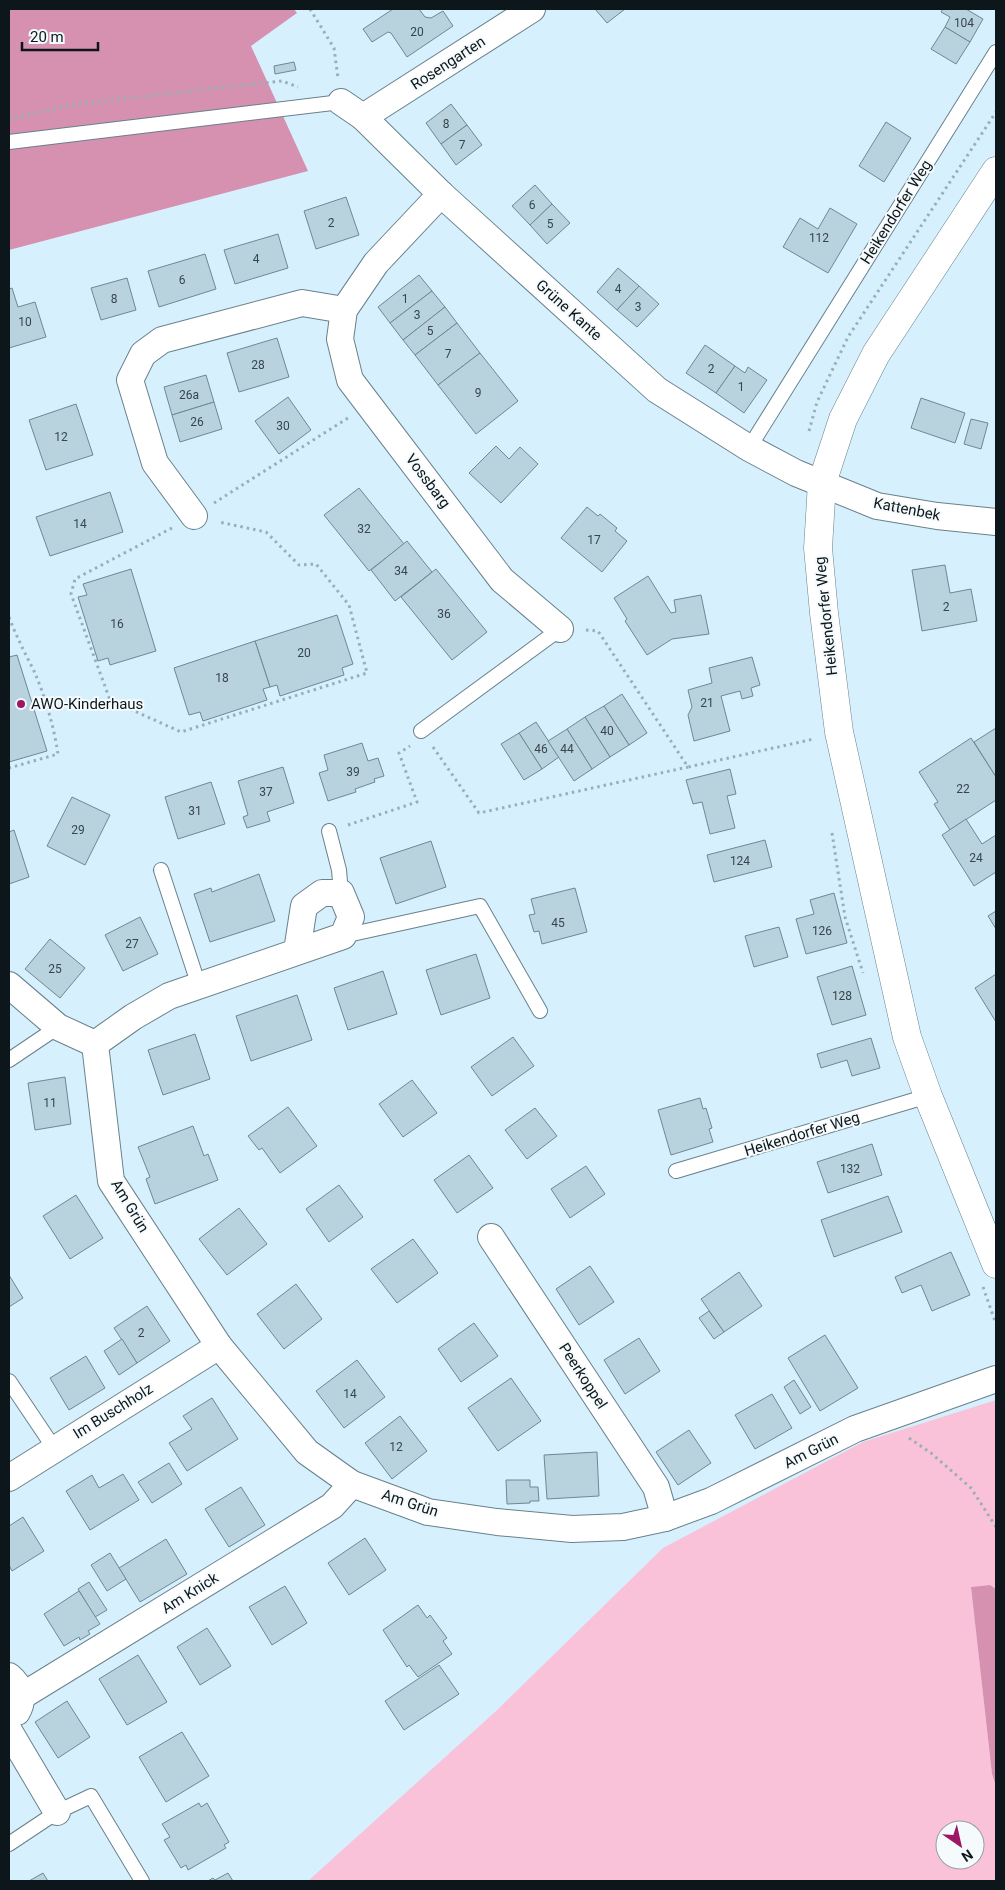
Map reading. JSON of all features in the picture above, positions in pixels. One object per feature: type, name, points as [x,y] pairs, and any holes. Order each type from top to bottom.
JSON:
[{"type":"street","name":"Rosengarten","points":[[363,117],[532,9]]},
{"type":"street","name":"Grüne Kante","points":[[341,102],[363,117],[441,194],[657,390],[750,448],[796,473],[822,483]]},
{"type":"street","name":"Heikendorfer Weg","points":[[988,1272],[907,1037],[839,732],[818,548],[822,483],[843,419],[876,354],[996,172]]},
{"type":"street","name":"Vossbarg","points":[[441,194],[376,263],[344,310],[340,339],[350,380],[502,580],[560,629]]},
{"type":"street","points":[[194,516],[155,464],[130,380],[143,354],[162,340],[302,303],[344,310]]},
{"type":"street","name":"Kattenbek","points":[[822,483],[877,506],[937,516],[996,522]]},
{"type":"street","points":[[9,985],[58,1026],[96,1044],[132,1017],[170,996],[343,936],[350,917],[341,893],[322,893],[304,906],[297,951]]},
{"type":"street","name":"Am Grün","points":[[96,1044],[111,1180],[219,1346],[307,1452],[352,1484],[428,1512],[497,1522],[572,1529],[623,1527],[665,1518],[711,1501],[855,1429],[996,1379]]},
{"type":"street","name":"Peerkoppel","points":[[491,1238],[656,1487],[665,1518]]},
{"type":"street","name":"Im Buschholz","points":[[9,1478],[219,1346]]},
{"type":"street","name":"Am Knick","points":[[9,1720],[15,1717],[20,1707],[15,1686],[332,1506],[352,1484]]},
{"type":"street","points":[[9,1731],[57,1812]]},
{"type":"lane","name":"Heikendorfer Weg","points":[[750,448],[996,52]]},
{"type":"lane","points":[[9,142],[341,102]]},
{"type":"lane","points":[[421,731],[560,629]]},
{"type":"lane","points":[[329,831],[339,870],[341,893]]},
{"type":"lane","points":[[161,870],[199,986]]},
{"type":"lane","points":[[343,936],[480,906],[540,1011]]},
{"type":"lane","points":[[9,1060],[58,1026]]},
{"type":"lane","name":"Heikendorfer Weg","points":[[676,1172],[928,1096]]},
{"type":"lane","points":[[9,1381],[54,1448]]},
{"type":"lane","points":[[9,1844],[57,1812],[91,1796],[142,1881]]},
{"type":"path","points":[[9,119],[75,104],[282,81],[341,102],[334,48],[310,9]]},
{"type":"path","points":[[796,473],[817,402],[848,337],[996,112]]},
{"type":"path","points":[[194,516],[266,532],[299,565],[316,564],[349,605],[367,673],[181,732],[110,700],[71,594],[75,579],[194,516],[369,404]]},
{"type":"path","points":[[9,617],[16,637],[34,672],[55,738],[58,754],[9,768]]},
{"type":"path","points":[[560,629],[598,631],[688,767]]},
{"type":"path","points":[[421,731],[479,813],[839,732]]},
{"type":"path","points":[[329,831],[417,802],[399,753]]},
{"type":"path","points":[[832,832],[845,917],[866,982]]},
{"type":"path","points":[[988,1272],[996,1324]]},
{"type":"path","points":[[881,1420],[931,1453],[971,1488],[996,1528]]},
{"type":"shaded area","points":[[9,9],[294,9],[297,13],[251,46],[308,171],[9,250]]},
{"type":"shaded area","points":[[996,1400],[996,1589],[990,1585],[971,1587],[992,1774],[996,1786],[996,1881],[308,1881],[495,1712],[663,1548],[863,1442]]},
{"type":"shaded area","points":[[990,1585],[996,1589],[996,1786],[992,1774],[971,1587]]},
{"type":"building","points":[[393,9],[419,9],[425,17],[431,18],[443,11],[453,26],[407,57],[391,33],[388,32],[372,42],[363,29]]},
{"type":"building","points":[[595,9],[625,9],[607,23]]},
{"type":"building","points":[[943,9],[966,9],[983,19],[970,42],[945,27],[950,17],[941,12]]},
{"type":"building","points":[[945,27],[970,42],[956,64],[931,49]]},
{"type":"building","points":[[294,62],[296,70],[275,74],[274,66]]},
{"type":"building","points":[[451,104],[467,125],[441,144],[426,123]]},
{"type":"building","points":[[886,122],[911,138],[884,182],[859,166]]},
{"type":"building","points":[[467,125],[482,145],[456,165],[441,144]]},
{"type":"building","points":[[535,185],[552,204],[530,225],[512,206]]},
{"type":"building","points":[[346,197],[359,235],[316,249],[304,211]]},
{"type":"building","points":[[552,204],[570,223],[547,244],[530,225]]},
{"type":"building","points":[[830,208],[857,224],[828,273],[783,247],[800,218],[818,229]]},
{"type":"building","points":[[278,234],[288,268],[235,284],[224,250]]},
{"type":"building","points":[[205,254],[216,289],[159,307],[148,271]]},
{"type":"building","points":[[618,268],[639,286],[617,310],[597,292]]},
{"type":"building","points":[[419,275],[432,291],[390,323],[378,307]]},
{"type":"building","points":[[127,278],[136,310],[101,320],[91,288]]},
{"type":"building","points":[[639,286],[659,304],[637,327],[617,310]]},
{"type":"building","points":[[12,288],[18,307],[35,302],[46,337],[9,348],[9,289]]},
{"type":"building","points":[[432,291],[445,307],[403,340],[390,323]]},
{"type":"building","points":[[445,307],[457,323],[415,355],[403,340]]},
{"type":"building","points":[[457,323],[480,353],[438,385],[415,355]]},
{"type":"building","points":[[277,338],[289,377],[239,392],[227,353]]},
{"type":"building","points":[[705,345],[735,366],[716,393],[686,373]]},
{"type":"building","points":[[480,353],[518,401],[476,434],[438,385]]},
{"type":"building","points":[[735,366],[745,373],[748,367],[767,380],[744,413],[716,393]]},
{"type":"building","points":[[206,375],[214,402],[172,415],[164,387]]},
{"type":"building","points":[[288,397],[311,430],[279,454],[255,421]]},
{"type":"building","points":[[921,398],[965,413],[955,443],[911,428]]},
{"type":"building","points":[[214,402],[222,429],[180,442],[172,415]]},
{"type":"building","points":[[76,404],[93,455],[46,470],[29,420]]},
{"type":"building","points":[[971,419],[988,423],[981,449],[964,444]]},
{"type":"building","points":[[496,446],[509,459],[520,447],[538,464],[501,503],[469,473]]},
{"type":"building","points":[[359,488],[404,544],[369,571],[324,515]]},
{"type":"building","points":[[110,492],[123,532],[50,556],[36,517]]},
{"type":"building","points":[[587,507],[598,516],[600,514],[617,528],[615,531],[627,541],[602,572],[561,538]]},
{"type":"building","points":[[407,541],[432,572],[395,601],[371,570]]},
{"type":"building","points":[[945,565],[950,593],[971,589],[977,621],[922,631],[912,570]]},
{"type":"building","points":[[131,569],[156,651],[110,665],[108,658],[98,661],[78,597],[87,595],[83,584]]},
{"type":"building","points":[[436,569],[487,632],[452,660],[401,597]]},
{"type":"building","points":[[648,576],[671,613],[676,612],[674,600],[701,595],[709,634],[672,639],[647,655],[625,621],[627,619],[614,598]]},
{"type":"building","points":[[337,615],[353,664],[342,668],[344,675],[280,696],[277,685],[270,687],[255,641]]},
{"type":"building","points":[[255,641],[270,687],[263,689],[267,700],[203,721],[200,712],[189,715],[174,668]]},
{"type":"building","name":"AWO-Kinderhaus","points":[[17,655],[47,751],[9,762],[9,657]]},
{"type":"building","points":[[752,657],[760,685],[751,688],[753,696],[742,699],[740,691],[721,696],[730,731],[694,741],[688,715],[692,707],[688,690],[712,683],[709,668]]},
{"type":"building","points":[[622,694],[647,733],[629,745],[604,706]]},
{"type":"building","points":[[604,706],[629,745],[610,757],[585,717]]},
{"type":"building","points":[[585,717],[610,757],[592,769],[567,729]]},
{"type":"building","points":[[536,722],[559,757],[542,769],[519,733]]},
{"type":"building","points":[[996,728],[996,777],[974,742]]},
{"type":"building","points":[[567,729],[592,769],[574,781],[548,741]]},
{"type":"building","points":[[519,733],[542,769],[524,780],[501,744]]},
{"type":"building","points":[[971,738],[996,777],[996,800],[950,830],[934,804],[938,802],[919,772]]},
{"type":"building","points":[[362,743],[368,761],[378,758],[384,776],[374,779],[375,782],[355,789],[356,792],[328,801],[319,773],[328,770],[324,755]]},
{"type":"building","points":[[283,767],[294,803],[267,812],[270,821],[247,828],[243,817],[248,815],[238,781]]},
{"type":"building","points":[[730,769],[736,794],[727,796],[735,828],[710,834],[702,802],[693,804],[686,780]]},
{"type":"building","points":[[211,782],[225,824],[178,839],[165,797]]},
{"type":"building","points":[[72,797],[110,815],[85,865],[47,846]]},
{"type":"building","points":[[966,819],[982,844],[996,835],[996,872],[974,886],[942,835]]},
{"type":"building","points":[[14,830],[29,877],[9,884],[9,832]]},
{"type":"building","points":[[765,840],[772,867],[714,882],[707,855]]},
{"type":"building","points":[[431,841],[446,887],[396,904],[380,858]]},
{"type":"building","points":[[259,874],[275,921],[210,942],[194,894],[211,888],[212,892]]},
{"type":"building","points":[[575,888],[587,932],[542,944],[539,931],[534,932],[529,915],[535,914],[531,899]]},
{"type":"building","points":[[834,893],[847,943],[806,954],[796,919],[814,914],[810,900]]},
{"type":"building","points":[[996,911],[996,929],[988,916]]},
{"type":"building","points":[[140,917],[158,954],[123,971],[105,935]]},
{"type":"building","points":[[779,927],[788,957],[754,967],[745,936]]},
{"type":"building","points":[[50,939],[85,968],[60,998],[25,969]]},
{"type":"building","points":[[476,954],[490,998],[441,1015],[426,970]]},
{"type":"building","points":[[852,966],[866,1015],[832,1025],[817,977]]},
{"type":"building","points":[[383,971],[397,1014],[348,1030],[334,988]]},
{"type":"building","points":[[996,974],[996,1022],[975,988]]},
{"type":"building","points":[[297,995],[312,1040],[251,1061],[236,1016]]},
{"type":"building","points":[[195,1034],[210,1079],[163,1095],[148,1050]]},
{"type":"building","points":[[513,1037],[534,1066],[492,1096],[471,1067]]},
{"type":"building","points":[[871,1038],[880,1068],[852,1076],[847,1060],[821,1068],[817,1054]]},
{"type":"building","points":[[65,1077],[71,1124],[35,1130],[28,1083]]},
{"type":"building","points":[[412,1080],[437,1113],[403,1137],[379,1104]]},
{"type":"building","points":[[700,1098],[703,1109],[706,1108],[712,1128],[709,1129],[713,1142],[671,1155],[658,1110]]},
{"type":"building","points":[[288,1107],[317,1146],[280,1173],[262,1148],[259,1150],[248,1136]]},
{"type":"building","points":[[535,1108],[557,1136],[527,1159],[505,1130]]},
{"type":"building","points":[[193,1126],[204,1156],[208,1154],[218,1180],[155,1204],[146,1179],[150,1177],[138,1147]]},
{"type":"building","points":[[872,1144],[882,1175],[828,1193],[817,1162]]},
{"type":"building","points":[[469,1155],[493,1188],[457,1213],[434,1180]]},
{"type":"building","points":[[586,1166],[605,1194],[570,1218],[551,1189]]},
{"type":"building","points":[[339,1185],[363,1217],[329,1242],[306,1209]]},
{"type":"building","points":[[76,1195],[103,1238],[70,1259],[43,1216]]},
{"type":"building","points":[[888,1196],[902,1232],[834,1257],[821,1220]]},
{"type":"building","points":[[239,1208],[267,1244],[227,1275],[199,1239]]},
{"type":"building","points":[[413,1239],[438,1273],[397,1303],[371,1269]]},
{"type":"building","points":[[951,1252],[970,1295],[932,1311],[921,1285],[902,1293],[895,1277]]},
{"type":"building","points":[[590,1266],[614,1302],[579,1325],[556,1289]]},
{"type":"building","points":[[739,1272],[762,1306],[724,1332],[701,1299]]},
{"type":"building","points":[[9,1275],[23,1298],[9,1307]]},
{"type":"building","points":[[296,1284],[322,1319],[284,1349],[257,1314]]},
{"type":"building","points":[[147,1306],[170,1341],[137,1363],[114,1328]]},
{"type":"building","points":[[709,1311],[724,1332],[714,1339],[699,1318]]},
{"type":"building","points":[[474,1323],[498,1356],[461,1382],[438,1349]]},
{"type":"building","points":[[825,1335],[858,1388],[820,1411],[788,1358]]},
{"type":"building","points":[[639,1338],[660,1371],[625,1394],[604,1360]]},
{"type":"building","points":[[122,1339],[137,1363],[119,1375],[104,1351]]},
{"type":"building","points":[[86,1356],[105,1388],[69,1410],[50,1378]]},
{"type":"building","points":[[357,1360],[385,1397],[344,1428],[316,1391]]},
{"type":"building","points":[[511,1378],[541,1421],[498,1451],[468,1408]]},
{"type":"building","points":[[794,1380],[811,1407],[800,1414],[784,1387]]},
{"type":"building","points":[[772,1394],[792,1428],[755,1449],[735,1415]]},
{"type":"building","points":[[212,1398],[238,1439],[187,1471],[169,1443],[192,1429],[183,1416]]},
{"type":"building","points":[[400,1416],[427,1451],[392,1479],[365,1443]]},
{"type":"building","points":[[689,1430],[711,1463],[678,1485],[656,1452]]},
{"type":"building","points":[[597,1452],[599,1496],[547,1499],[544,1455]]},
{"type":"building","points":[[169,1463],[182,1484],[152,1503],[138,1482]]},
{"type":"building","points":[[123,1474],[139,1500],[90,1530],[66,1491],[92,1475],[99,1488]]},
{"type":"building","points":[[506,1480],[530,1480],[530,1487],[538,1487],[539,1501],[507,1504]]},
{"type":"building","points":[[241,1487],[265,1525],[229,1547],[205,1509]]},
{"type":"building","points":[[23,1517],[44,1551],[12,1571],[9,1565],[9,1526]]},
{"type":"building","points":[[365,1538],[386,1570],[349,1595],[328,1563]]},
{"type":"building","points":[[166,1539],[187,1574],[140,1602],[119,1568]]},
{"type":"building","points":[[110,1553],[126,1579],[107,1591],[91,1565]]},
{"type":"building","points":[[89,1582],[107,1610],[95,1617],[78,1589]]},
{"type":"building","points":[[285,1586],[307,1623],[272,1645],[249,1607]]},
{"type":"building","points":[[79,1591],[100,1624],[88,1631],[90,1634],[80,1640],[79,1637],[64,1646],[44,1614]]},
{"type":"building","points":[[418,1605],[427,1618],[430,1615],[447,1638],[443,1641],[452,1654],[418,1677],[409,1665],[407,1667],[383,1630]]},
{"type":"building","points":[[207,1628],[231,1666],[200,1685],[177,1647]]},
{"type":"building","points":[[138,1655],[167,1702],[127,1725],[99,1679]]},
{"type":"building","points":[[439,1665],[459,1694],[404,1730],[385,1701]]},
{"type":"building","points":[[67,1701],[90,1737],[58,1758],[35,1722]]},
{"type":"building","points":[[182,1732],[209,1776],[166,1802],[139,1757]]},
{"type":"building","points":[[199,1803],[201,1807],[207,1803],[229,1842],[224,1845],[226,1848],[188,1870],[186,1865],[181,1868],[164,1840],[170,1837],[162,1824]]},
{"type":"building","points":[[43,1873],[48,1881],[29,1881]]},
{"type":"building","points":[[228,1873],[233,1881],[208,1881],[213,1878],[215,1880]]},
{"type":"place","name":"AWO-Kinderhaus","points":[[21,704]]}]
